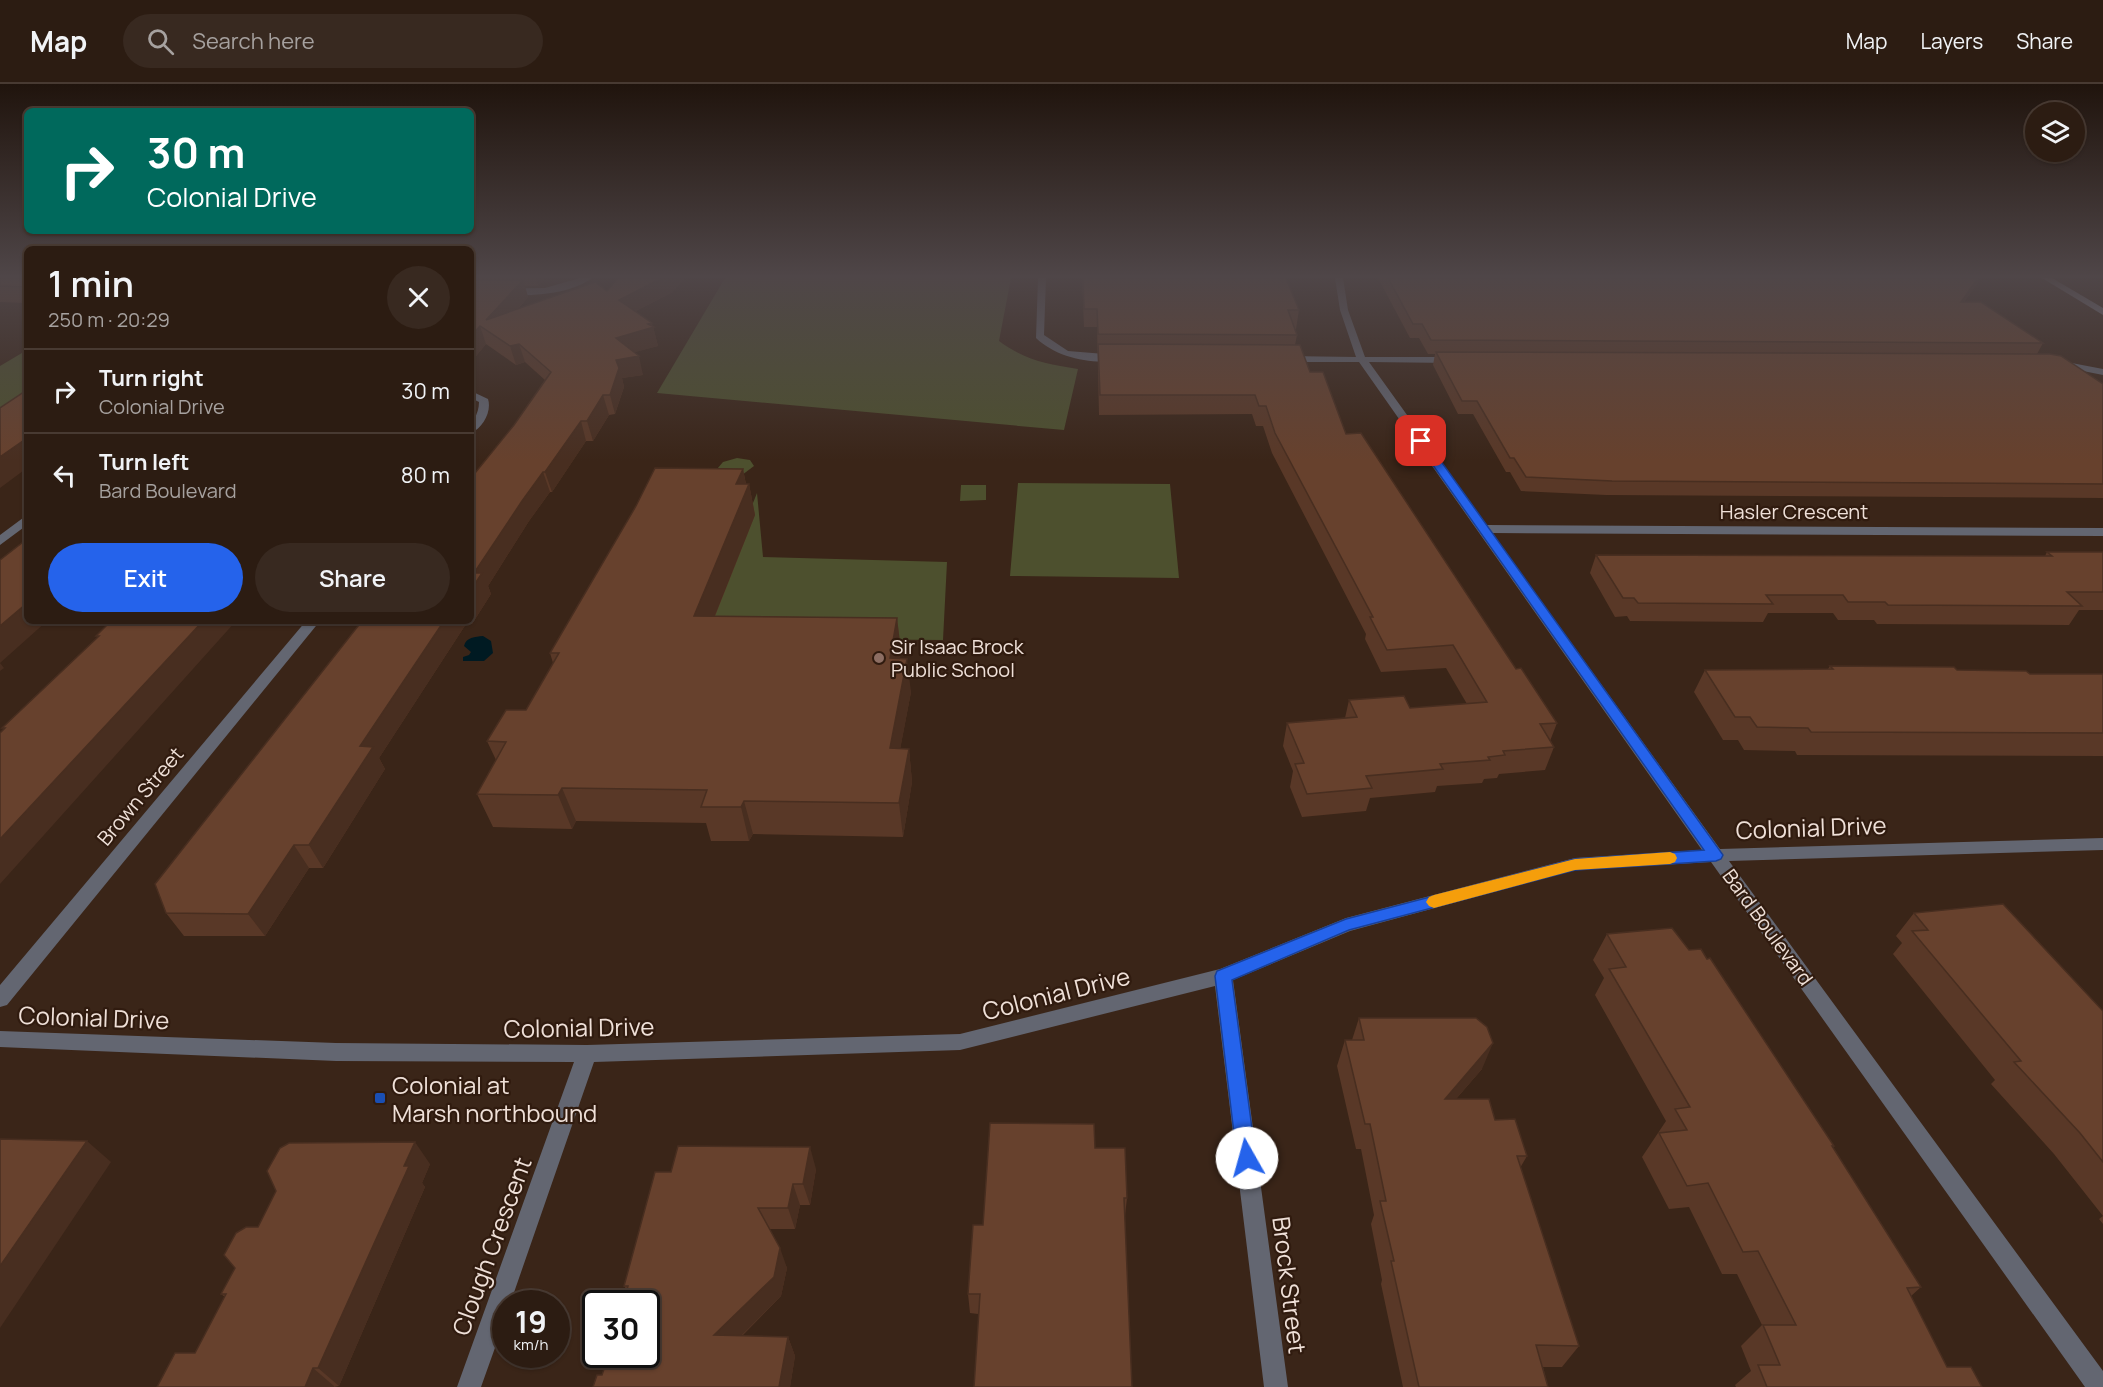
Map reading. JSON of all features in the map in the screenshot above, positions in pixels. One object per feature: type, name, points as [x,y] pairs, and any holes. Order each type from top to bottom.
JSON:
[{"type":"street","points":[[1042,339],[1065,353],[1124,358]]},
{"type":"street","name":"Bard Boulevard","points":[[1353,339],[1362,360],[2100,1387]]},
{"type":"street","points":[[1275,359],[1464,360]]},
{"type":"street","points":[[2042,362],[2103,372]]},
{"type":"street","points":[[474,395],[484,400],[485,408],[483,416],[474,426]]},
{"type":"street","points":[[0,540],[24,521]]},
{"type":"street","name":"Hasler Crescent","points":[[1484,529],[2103,532]]},
{"type":"street","name":"Brown Street","points":[[0,999],[311,624]]},
{"type":"street","name":"Colonial Drive","points":[[0,1039],[336,1052],[587,1054],[960,1042],[1223,976],[1346,925],[1575,864],[1716,855],[2103,844]]},
{"type":"street","name":"Brock Street","points":[[1223,976],[1276,1387]]},
{"type":"street","name":"Clough Crescent","points":[[469,1387],[587,1054]]},
{"type":"green space","points":[[689,339],[999,339],[999,341],[1018,353],[1036,360],[1078,369],[1064,430],[657,393]]},
{"type":"green space","points":[[24,352],[24,405],[0,420],[0,366]]},
{"type":"green space","points":[[737,458],[750,460],[754,466],[742,475],[717,469],[723,462]]},
{"type":"green space","points":[[1018,483],[1170,484],[1179,578],[1010,576]]},
{"type":"green space","points":[[961,485],[986,485],[986,500],[960,501]]},
{"type":"green space","points":[[757,493],[763,557],[947,562],[943,640],[699,638]]},
{"type":"water","points":[[483,636],[491,641],[493,653],[484,661],[463,661],[463,657],[471,652],[464,646],[467,641]]},
{"type":"building","points":[[499,339],[617,339],[639,356],[616,360],[619,368],[610,395],[603,395],[587,421],[581,421],[522,501],[474,573],[474,474],[514,425],[551,372],[519,344],[510,346]]},
{"type":"building","points":[[2037,339],[2043,343],[1431,340]]},
{"type":"building","points":[[1098,344],[1300,345],[1310,372],[1323,372],[1346,434],[1361,433],[1516,669],[1521,668],[1557,723],[1540,724],[1554,747],[1503,751],[1505,755],[1488,757],[1490,760],[1440,764],[1443,769],[1366,776],[1372,788],[1307,794],[1295,764],[1304,763],[1287,723],[1357,717],[1349,700],[1404,696],[1410,708],[1487,702],[1453,645],[1387,650],[1370,617],[1373,617],[1275,433],[1266,406],[1259,406],[1255,395],[1100,395]]},
{"type":"building","points":[[1436,352],[2050,354],[2061,356],[2103,384],[2103,484],[1612,481],[1526,477],[1514,458],[1510,458],[1477,401],[1462,401]]},
{"type":"building","points":[[24,392],[24,440],[0,457],[0,408]]},
{"type":"building","points":[[655,468],[743,469],[736,484],[749,484],[694,616],[897,618],[890,658],[907,659],[890,748],[909,749],[899,803],[744,801],[741,807],[701,807],[707,790],[562,788],[558,795],[477,794],[506,742],[487,741],[506,710],[526,710],[559,653],[550,653],[636,506]]},
{"type":"building","points":[[24,541],[24,606],[0,626],[0,560]]},
{"type":"building","points":[[2047,552],[2103,552],[2103,592],[2067,592],[2082,606],[1888,605],[1885,602],[1848,602],[1843,595],[1766,595],[1773,604],[1638,603],[1634,598],[1623,598],[1596,555],[2052,556]]},
{"type":"building","points":[[474,573],[482,573],[474,585]]},
{"type":"building","points":[[108,624],[200,624],[0,839],[0,733],[5,728],[2,728],[99,636],[96,636]]},
{"type":"building","points":[[360,624],[442,624],[360,746],[373,747],[309,845],[294,845],[248,914],[166,913],[155,884]]},
{"type":"building","points":[[1830,666],[1954,667],[1957,670],[2026,671],[2030,674],[2103,674],[2103,733],[1811,732],[1808,728],[1757,727],[1750,717],[1735,717],[1705,670],[1833,669]]},
{"type":"building","points":[[2003,904],[2103,1011],[2103,1162],[2080,1133],[2014,1062],[2021,1061],[1912,931],[1928,930],[1914,913]]},
{"type":"building","points":[[1672,928],[1689,950],[1701,949],[1707,959],[1710,958],[1834,1146],[1832,1146],[1921,1287],[1907,1288],[1947,1367],[1971,1367],[1982,1387],[1767,1387],[1758,1365],[1780,1365],[1763,1325],[1796,1325],[1758,1251],[1743,1252],[1708,1183],[1687,1186],[1659,1133],[1687,1130],[1675,1109],[1690,1107],[1609,969],[1626,967],[1607,934]]},
{"type":"building","points":[[1359,1018],[1476,1018],[1487,1027],[1493,1043],[1445,1099],[1489,1099],[1495,1120],[1515,1119],[1527,1156],[1517,1156],[1579,1346],[1536,1345],[1548,1387],[1419,1387],[1391,1261],[1394,1261],[1380,1201],[1386,1201],[1370,1124],[1365,1124],[1345,1040],[1364,1040]]},
{"type":"building","points":[[990,1123],[1094,1124],[1095,1148],[1125,1148],[1127,1198],[1124,1198],[1132,1387],[974,1387],[980,1294],[968,1294],[973,1225],[983,1225]]},
{"type":"building","points":[[0,1139],[87,1141],[0,1266]]},
{"type":"building","points":[[415,1142],[404,1166],[409,1166],[318,1368],[313,1368],[305,1387],[157,1387],[175,1353],[195,1353],[226,1294],[221,1294],[235,1268],[224,1255],[236,1233],[246,1227],[258,1227],[276,1191],[267,1171],[280,1148],[289,1143]]},
{"type":"building","points":[[678,1146],[810,1147],[803,1184],[793,1184],[788,1208],[758,1208],[780,1248],[774,1277],[714,1335],[788,1337],[779,1387],[593,1387],[597,1375],[602,1375],[604,1368],[660,1368],[660,1290],[627,1290],[628,1286],[624,1286],[655,1172],[671,1172]]},
{"type":"slow traffic","points":[[1434,902],[1575,864],[1670,858]]},
{"type":"place","name":"Sir Isaac Brock Public School","points":[[879,658]]},
{"type":"place","name":"Colonial at Marsh northbound","points":[[380,1098]]},
{"type":"route","points":[[1247,1158],[1223,976],[1346,925],[1575,864],[1716,855],[1421,441]]}]
